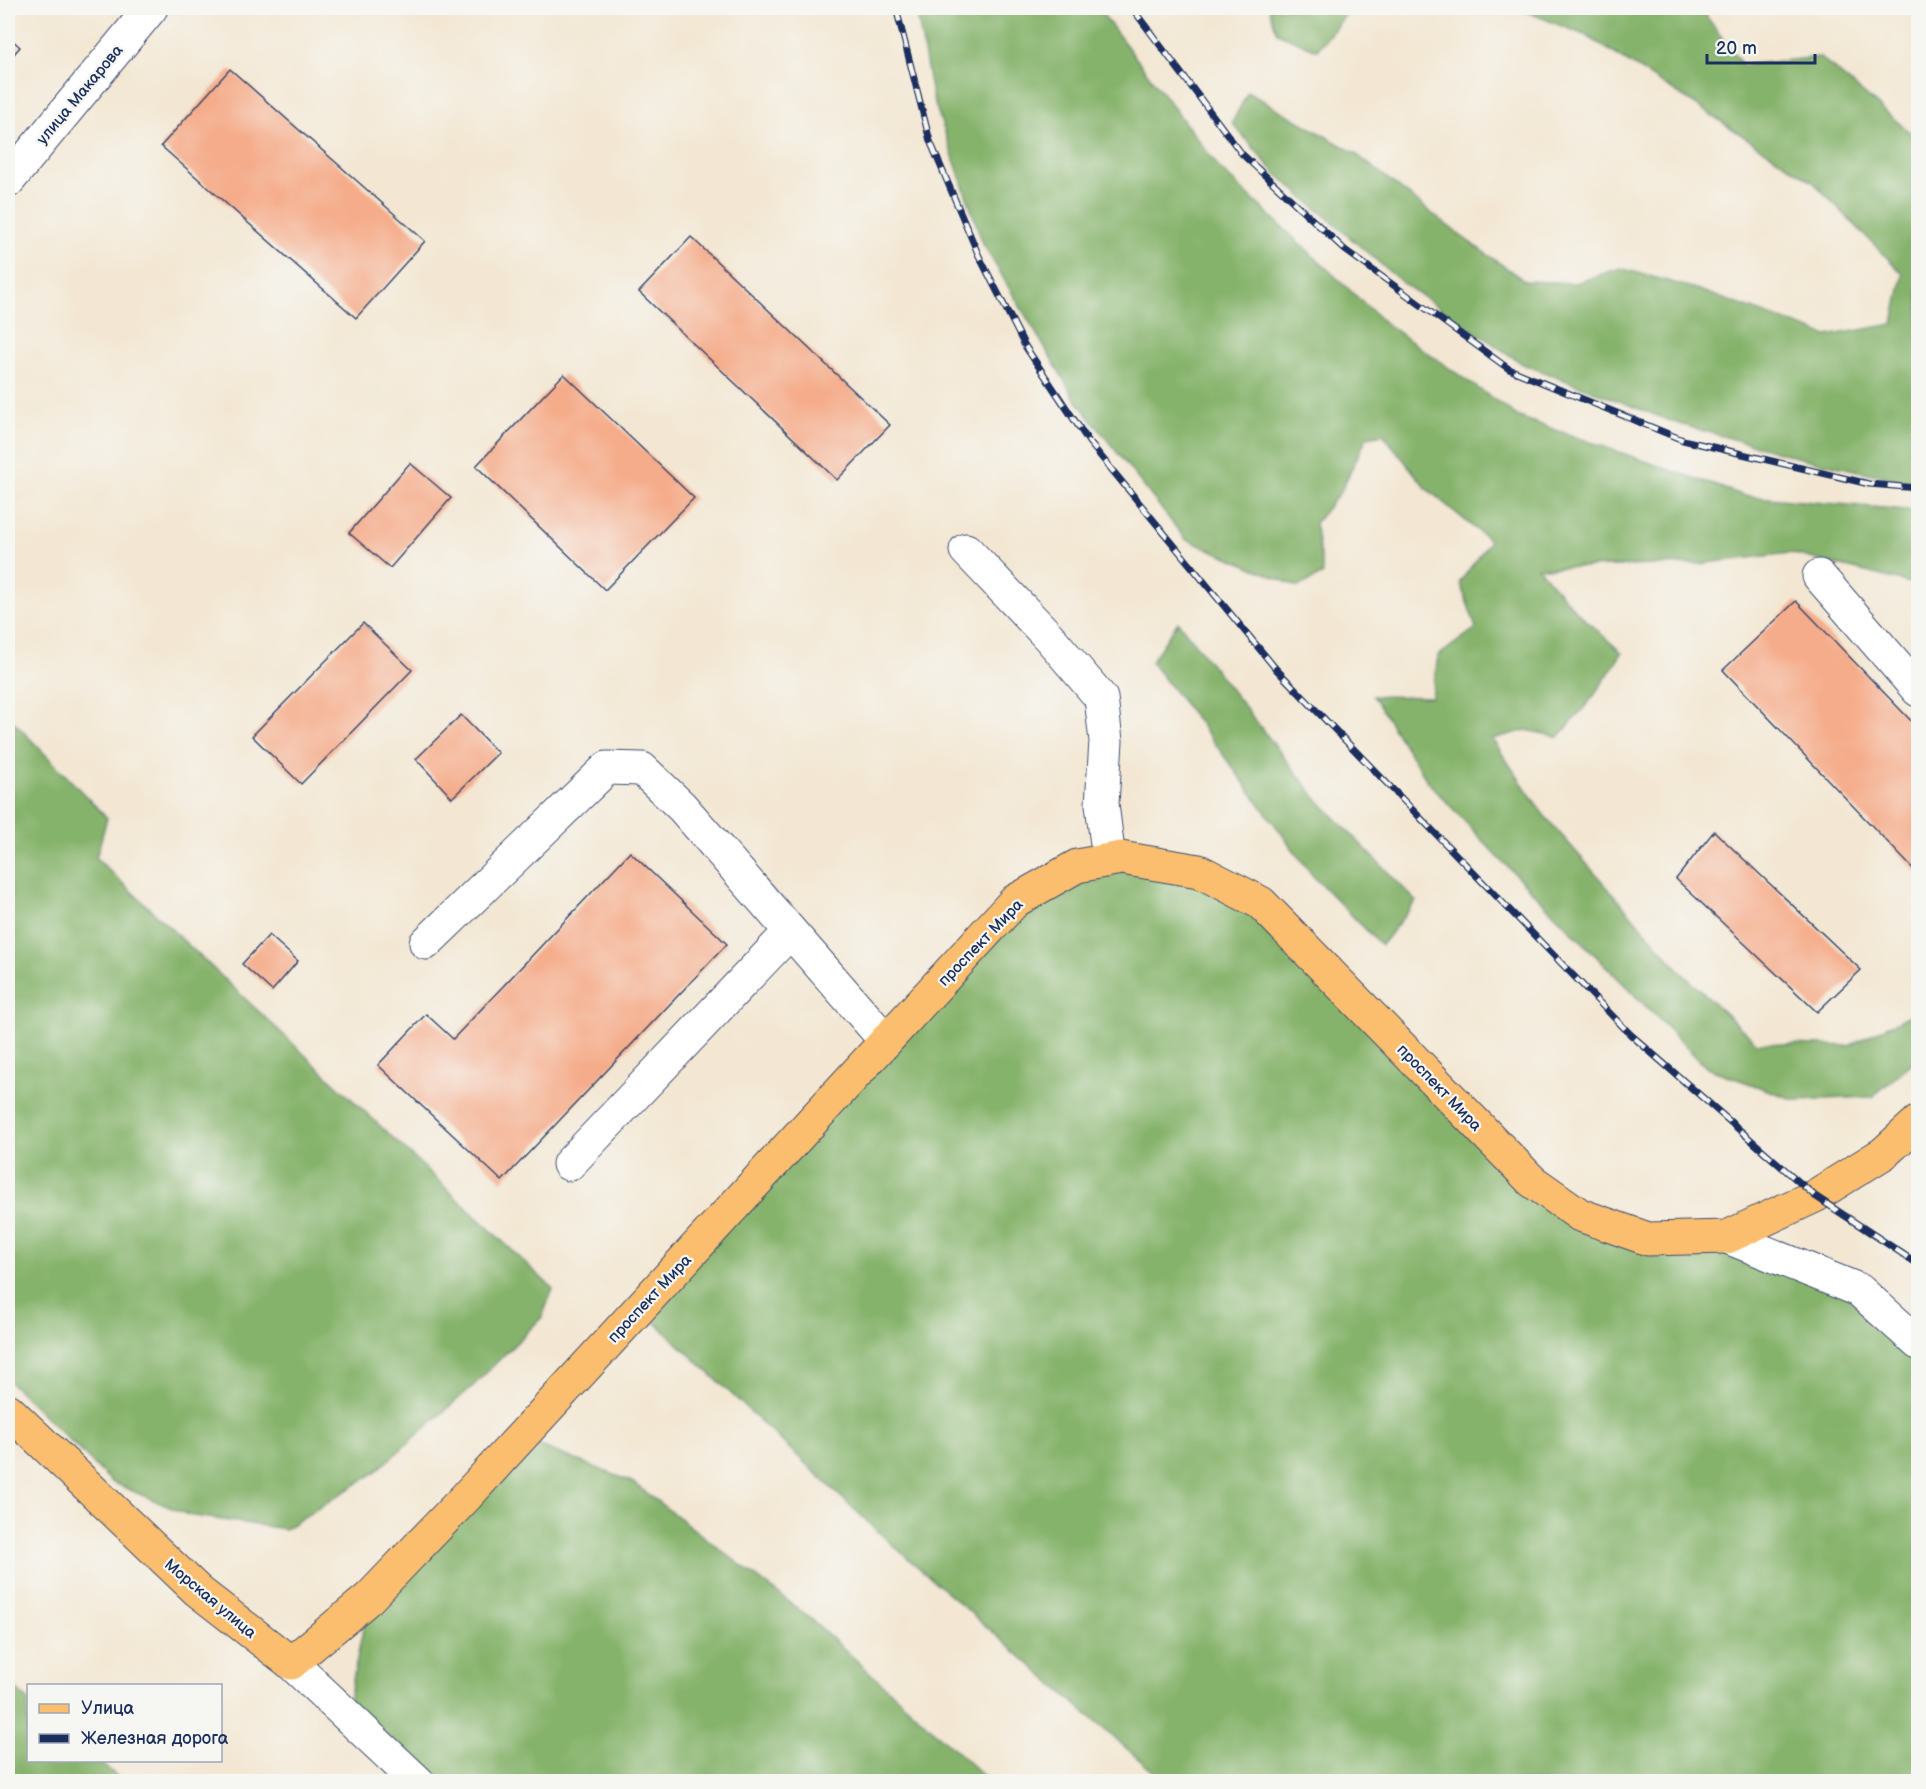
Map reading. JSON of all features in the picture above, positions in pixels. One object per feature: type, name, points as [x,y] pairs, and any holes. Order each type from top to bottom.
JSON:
[{"type":"main road","name":"проспект Мира","points":[[291,1663],[369,1598],[463,1500],[1015,901],[1077,866],[1120,858],[1199,871],[1262,903],[1532,1181],[1580,1215],[1648,1239],[1727,1237],[1815,1196],[1884,1153],[1918,1122]]},
{"type":"main road","name":"Морская улица","points":[[8,1410],[198,1591],[291,1663]]},
{"type":"street","name":"улица Макарова","points":[[8,181],[151,8]]},
{"type":"street","points":[[966,549],[1048,636],[1101,698],[1106,741],[1102,804],[1109,860]]},
{"type":"street","points":[[1820,576],[1918,690]]},
{"type":"street","points":[[426,943],[607,768],[642,769],[682,807],[886,1041]]},
{"type":"street","points":[[569,1164],[790,932]]},
{"type":"street","points":[[1727,1237],[1859,1290],[1918,1343]]},
{"type":"street","name":"Морская улица","points":[[291,1663],[418,1782]]},
{"type":"green space","points":[[916,8],[1098,8],[1220,169],[1385,323],[1519,417],[1745,496],[1918,511],[1918,585],[1790,553],[1699,564],[1538,568],[1574,609],[1622,653],[1593,697],[1559,737],[1526,730],[1492,739],[1543,814],[1684,975],[1757,1043],[1849,1046],[1918,1011],[1918,1058],[1872,1097],[1795,1100],[1707,1068],[1497,856],[1428,782],[1373,696],[1432,697],[1438,656],[1476,628],[1460,582],[1490,541],[1426,488],[1383,434],[1367,437],[1341,491],[1315,523],[1323,574],[1298,587],[1185,539],[1076,400],[983,244],[932,95]]},
{"type":"green space","points":[[1269,8],[1351,8],[1317,50],[1277,33]]},
{"type":"green space","points":[[1517,8],[1696,8],[1704,13],[1742,65],[1820,57],[1918,139],[1918,482],[1804,459],[1676,423],[1523,364],[1404,284],[1275,173],[1232,123],[1248,92],[1355,153],[1461,236],[1525,281],[1576,283],[1620,268],[1696,289],[1827,336],[1893,324],[1903,274],[1813,182],[1587,36]]},
{"type":"green space","points":[[1178,622],[1316,798],[1416,901],[1381,945],[1313,876],[1201,725],[1151,662]]},
{"type":"green space","points":[[8,716],[107,818],[96,858],[553,1289],[542,1317],[473,1386],[374,1473],[285,1529],[188,1515],[112,1482],[8,1380]]},
{"type":"green space","points":[[1121,858],[1261,903],[1580,1215],[1727,1237],[1859,1290],[1918,1343],[1918,1781],[1164,1781],[887,1540],[640,1308],[1015,901]]},
{"type":"green space","points":[[520,1438],[632,1482],[810,1618],[989,1781],[418,1781],[346,1715],[369,1598]]},
{"type":"green space","points":[[8,1682],[27,1699],[27,1762],[99,1762],[123,1781],[8,1781]]},
{"type":"building","points":[[8,36],[20,47],[8,61]]},
{"type":"building","points":[[230,69],[425,241],[356,318],[161,146]]},
{"type":"building","points":[[691,237],[890,425],[837,480],[639,292]]},
{"type":"building","points":[[564,374],[694,498],[605,590],[476,466]]},
{"type":"building","points":[[410,463],[451,498],[390,568],[349,533]]},
{"type":"building","points":[[1796,601],[1918,728],[1918,874],[1723,670]]},
{"type":"building","points":[[363,623],[412,670],[301,784],[252,736]]},
{"type":"building","points":[[461,715],[498,753],[452,798],[416,759]]},
{"type":"building","points":[[1714,831],[1861,970],[1817,1012],[1676,879]]},
{"type":"building","points":[[630,852],[727,944],[502,1181],[378,1065],[426,1014],[453,1039]]},
{"type":"building","points":[[269,935],[298,961],[272,991],[242,964]]},
{"type":"railway","points":[[896,8],[930,141],[979,256],[1025,346],[1089,442],[1276,669],[1630,1034],[1815,1196],[1918,1264]]},
{"type":"railway","points":[[1132,8],[1242,154],[1345,250],[1509,369],[1683,440],[1869,484],[1918,488]]}]
